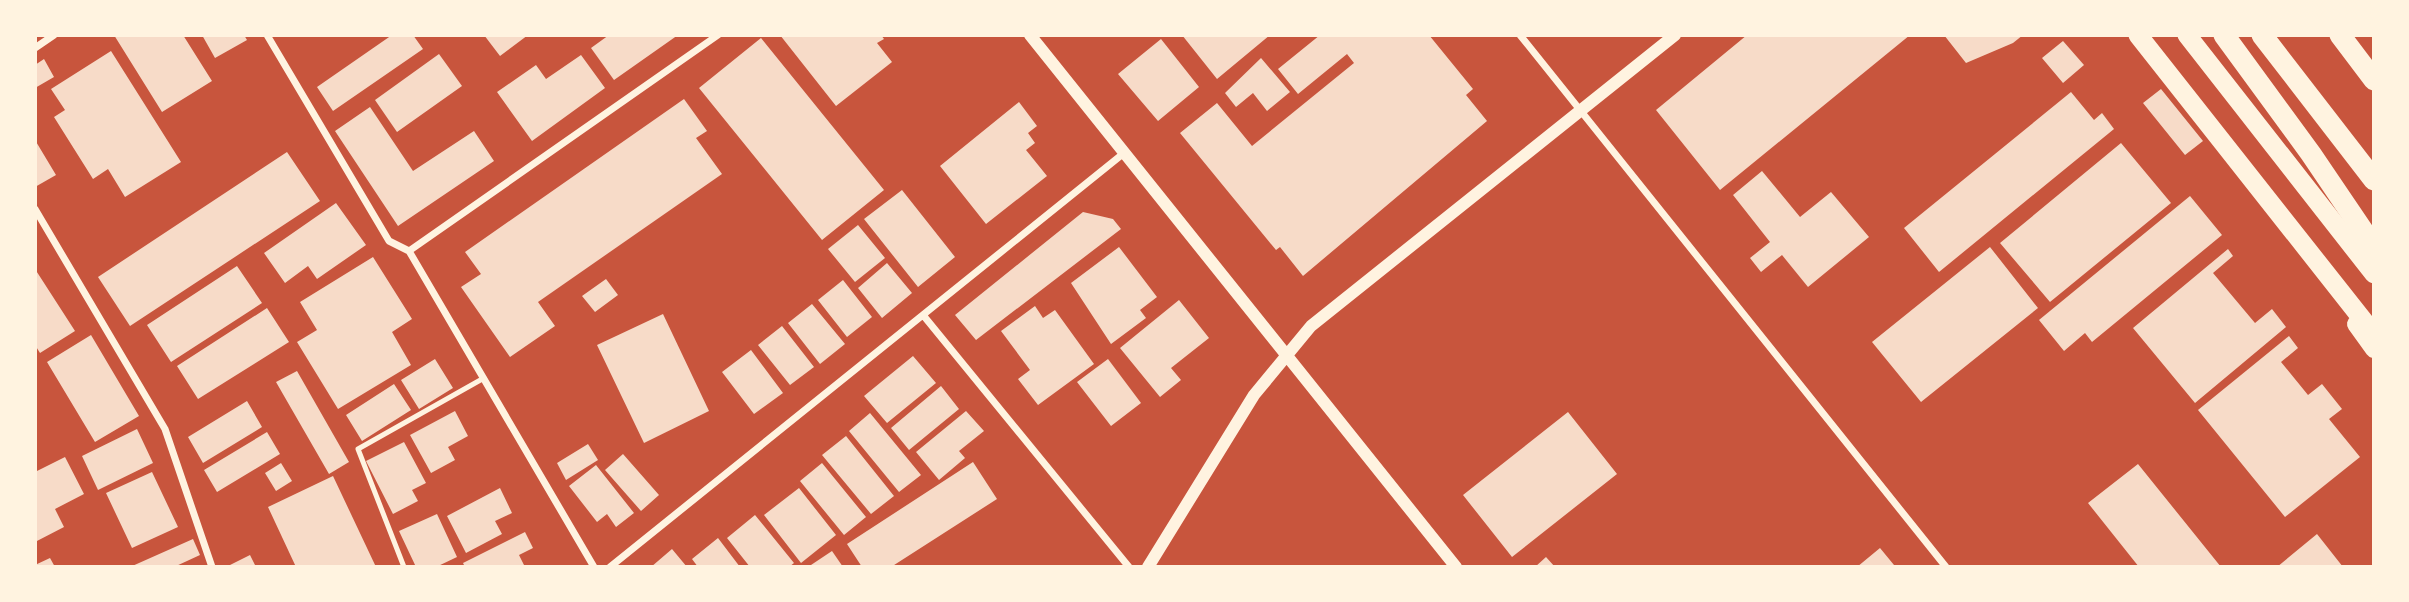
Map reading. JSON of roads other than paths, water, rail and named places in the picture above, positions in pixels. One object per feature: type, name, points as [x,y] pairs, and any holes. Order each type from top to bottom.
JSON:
[{"type":"highway","points":[[2138,35],[2374,334]]},
{"type":"highway","points":[[2187,35],[2374,274]]},
{"type":"highway","points":[[2224,35],[2311,154],[2374,247]]},
{"type":"highway","points":[[2262,35],[2374,180]]},
{"type":"highway","points":[[2340,35],[2374,80]]},
{"type":"main road","points":[[2266,197],[2374,349]]},
{"type":"street","points":[[35,48],[54,35]]},
{"type":"street","points":[[267,35],[390,241],[409,251],[594,567]]},
{"type":"street","points":[[409,251],[718,35]]},
{"type":"street","points":[[1030,35],[1456,567]]},
{"type":"street","points":[[1520,35],[1946,567]]},
{"type":"street","points":[[1148,567],[1254,395],[1311,326],[1675,35]]},
{"type":"street","points":[[610,567],[1124,153]]},
{"type":"street","points":[[35,209],[165,429],[212,567]]},
{"type":"street","points":[[923,315],[1129,567]]},
{"type":"lane","points":[[404,567],[358,449],[484,378]]}]
